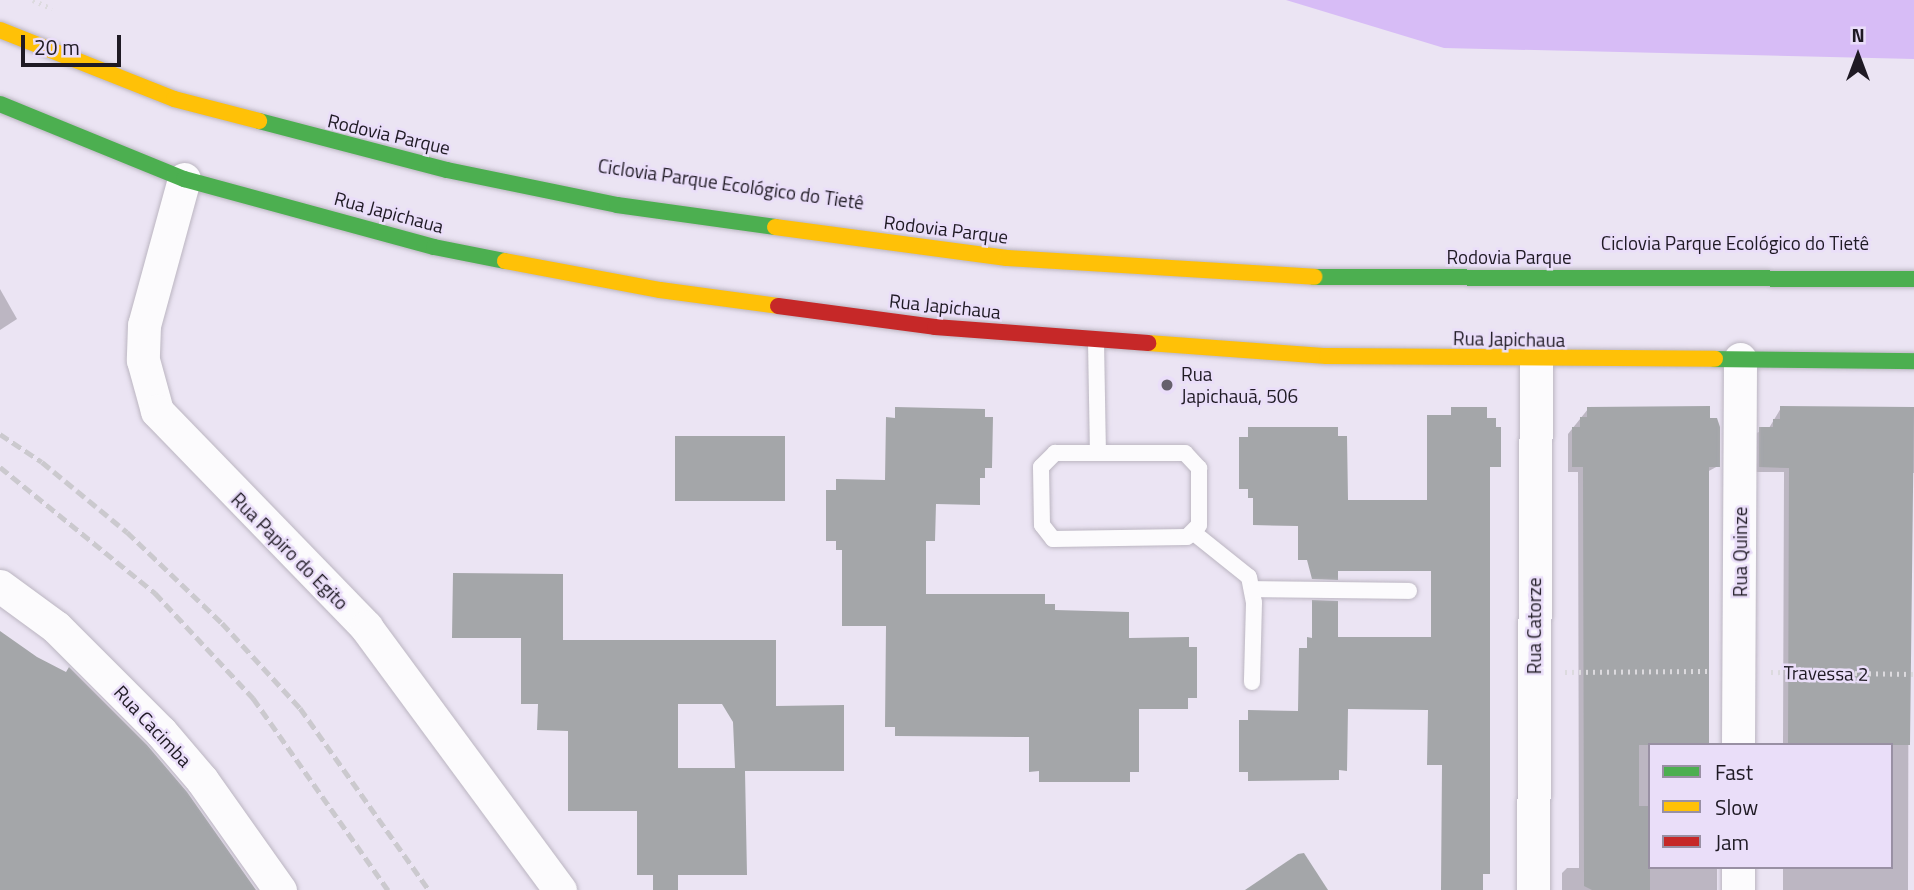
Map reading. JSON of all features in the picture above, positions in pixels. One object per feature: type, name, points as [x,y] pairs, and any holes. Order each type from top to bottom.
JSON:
[{"type":"street","name":"Rodovia Parque","points":[[0,30],[174,99],[447,170],[617,205],[1007,258],[1272,277],[1914,279]]},
{"type":"street","name":"Rua Japichaua","points":[[0,104],[184,179],[434,247],[660,290],[935,327],[1327,356],[1536,361],[1914,361]]},
{"type":"street","name":"Rua Papiro do Egito","points":[[184,179],[144,325],[143,360],[158,411],[366,627],[560,890]]},
{"type":"street","name":"Rua Quinze","points":[[1738,743],[1740,359]]},
{"type":"street","name":"Rua Catorze","points":[[1533,890],[1536,361]]},
{"type":"street","name":"Rua Cacimba","points":[[0,586],[56,627],[161,732],[202,780],[280,890]]},
{"type":"street","points":[[1738,869],[1738,890]]},
{"type":"lane","points":[[1096,341],[1098,453]]},
{"type":"lane","points":[[1055,453],[1098,453],[1185,453],[1195,458],[1199,468],[1199,525],[1194,533],[1187,537],[1053,538],[1046,533],[1041,467],[1046,458],[1055,453]]},
{"type":"lane","points":[[1194,533],[1240,566],[1252,589],[1252,682]]},
{"type":"lane","points":[[1252,589],[1409,591]]},
{"type":"path","points":[[33,0],[58,12]]},
{"type":"path","name":"Travessa 2","points":[[1534,672],[1914,674]]},
{"type":"shaded area","points":[[1286,0],[1914,0],[1914,59],[1444,48]]},
{"type":"building","points":[[1710,406],[1710,418],[1717,418],[1720,427],[1720,467],[1709,467],[1709,743],[1639,745],[1639,806],[1648,806],[1650,890],[1592,890],[1584,886],[1583,467],[1572,467],[1572,427],[1580,427],[1580,417],[1587,417],[1587,407]]},
{"type":"building","points":[[1780,406],[1914,407],[1910,745],[1788,743],[1789,468],[1759,467],[1759,427],[1773,427],[1773,419],[1780,419]]},
{"type":"building","points":[[895,407],[985,409],[985,417],[993,417],[992,468],[985,468],[985,478],[980,478],[980,505],[936,504],[935,541],[926,541],[926,594],[1045,594],[1045,604],[1055,604],[1055,610],[1129,612],[1129,638],[1189,637],[1189,647],[1197,647],[1197,698],[1188,698],[1188,709],[1139,709],[1139,772],[1130,772],[1130,782],[1039,782],[1039,771],[1029,772],[1029,737],[895,736],[895,727],[885,727],[886,626],[842,626],[842,550],[836,550],[836,541],[826,541],[826,490],[836,490],[836,479],[885,480],[886,417],[895,418]]},
{"type":"building","points":[[1451,407],[1487,407],[1487,418],[1496,418],[1496,427],[1501,427],[1501,467],[1490,467],[1490,874],[1483,874],[1483,890],[1441,890],[1442,765],[1427,765],[1428,710],[1348,709],[1347,771],[1339,770],[1339,780],[1248,781],[1248,772],[1239,772],[1239,720],[1248,720],[1248,710],[1298,711],[1299,648],[1307,648],[1307,637],[1312,638],[1312,600],[1338,601],[1338,637],[1431,637],[1431,571],[1338,571],[1338,580],[1312,579],[1307,560],[1298,560],[1298,526],[1253,525],[1253,498],[1248,498],[1248,489],[1239,489],[1239,437],[1248,437],[1248,427],[1338,427],[1338,436],[1347,436],[1348,500],[1427,500],[1427,415],[1451,415]]},
{"type":"building","points":[[675,436],[785,436],[785,501],[675,501]]},
{"type":"building","points":[[453,573],[563,574],[563,640],[776,640],[776,706],[844,705],[844,771],[745,771],[747,875],[678,875],[678,890],[653,890],[653,875],[637,875],[637,811],[568,811],[568,731],[537,730],[538,704],[521,704],[521,638],[452,638]],"holes":[[[678,704],[722,704],[733,722],[735,768],[678,768]]]},
{"type":"building","points":[[0,631],[37,657],[66,672],[69,667],[147,745],[187,792],[256,890],[0,890]]},
{"type":"building","points":[[1304,853],[1328,890],[1245,890],[1298,854]]},
{"type":"railway","points":[[0,434],[42,462],[127,532],[222,623],[300,708],[429,890]]},
{"type":"railway","points":[[0,467],[155,593],[253,698],[388,890]]},
{"type":"traffic: fast","points":[[0,104],[184,179],[434,247],[505,261]]},
{"type":"traffic: fast","points":[[259,121],[447,170],[617,205],[775,227]]},
{"type":"traffic: fast","points":[[1314,277],[1914,279]]},
{"type":"traffic: fast","points":[[1715,359],[1914,361]]},
{"type":"traffic: slow","points":[[0,30],[174,99],[259,121]]},
{"type":"traffic: slow","points":[[775,227],[1007,258],[1314,277]]},
{"type":"traffic: slow","points":[[505,261],[660,290],[778,306]]},
{"type":"traffic: slow","points":[[1148,343],[1327,356],[1715,359]]},
{"type":"traffic: jam","points":[[778,306],[935,327],[1148,343]]},
{"type":"place","name":"Rua Japichauã, 506","points":[[1167,385]]}]
